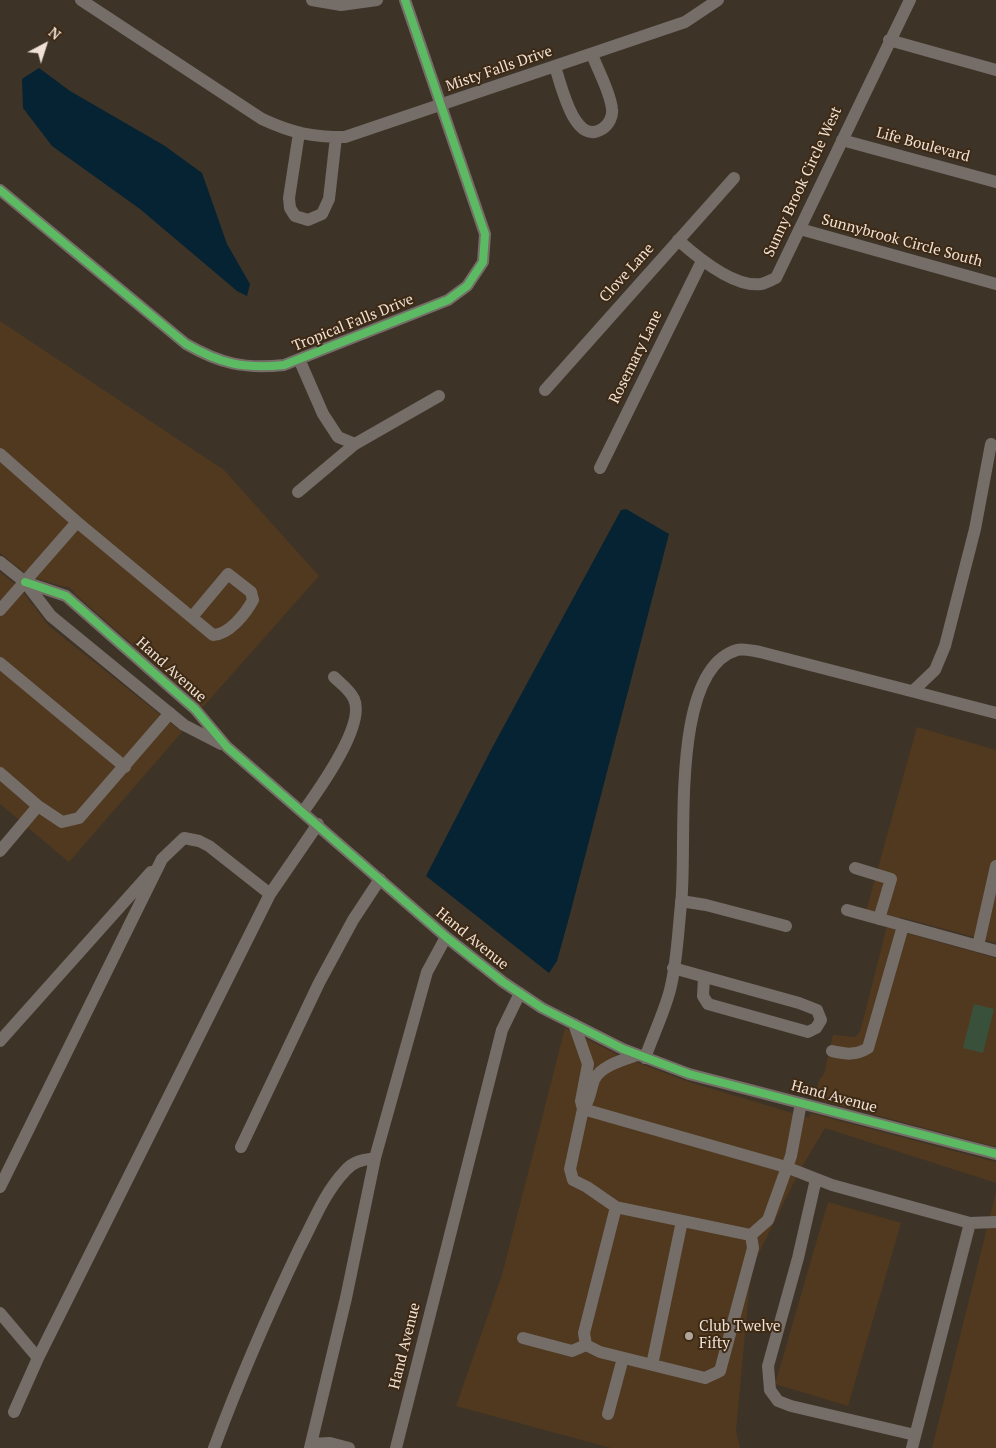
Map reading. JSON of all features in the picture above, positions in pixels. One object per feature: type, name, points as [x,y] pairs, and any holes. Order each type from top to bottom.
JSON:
[{"type":"street","name":"Misty Falls Drive","points":[[81,0],[262,119],[287,131],[316,137],[345,137],[442,106],[685,22],[718,0]]},
{"type":"street","points":[[312,0],[341,5],[377,0]]},
{"type":"street","name":"Tropical Falls Drive","points":[[0,190],[186,344],[213,359],[256,368],[284,365],[448,300],[467,286],[483,262],[485,234],[405,0]]},
{"type":"street","name":"Sunny Brook Circle West","points":[[678,240],[702,261],[744,283],[761,284],[776,278],[889,40],[910,0]]},
{"type":"street","points":[[889,40],[996,70]]},
{"type":"street","points":[[555,67],[573,120],[583,129],[596,132],[601,130],[610,120],[612,107],[592,54]]},
{"type":"street","points":[[299,133],[289,198],[290,208],[295,216],[308,220],[322,214],[329,199],[336,137]]},
{"type":"street","name":"Life Boulevard","points":[[842,140],[996,182]]},
{"type":"street","name":"Clove Lane","points":[[545,390],[734,178]]},
{"type":"street","name":"Sunnybrook Circle South","points":[[800,229],[996,284]]},
{"type":"street","name":"Rosemary Lane","points":[[600,468],[702,261]]},
{"type":"street","points":[[299,359],[323,414],[338,437],[359,443]]},
{"type":"street","points":[[298,492],[359,443],[438,396]]},
{"type":"street","points":[[913,691],[935,670],[945,646],[975,529],[992,444]]},
{"type":"street","points":[[0,454],[77,522],[213,635],[225,633],[249,607],[253,600],[251,592],[228,574],[192,617]]},
{"type":"street","points":[[0,610],[77,522]]},
{"type":"street","name":"Hand Avenue","points":[[0,562],[25,582],[51,616],[184,725],[227,747]]},
{"type":"street","name":"Hand Avenue","points":[[25,582],[66,596],[195,709],[227,747],[446,937],[520,993],[574,1024],[641,1056],[689,1074],[996,1154]]},
{"type":"street","points":[[583,1109],[588,1103],[595,1078],[602,1071],[641,1056],[670,990],[682,901],[686,755],[692,710],[703,681],[722,658],[739,649],[760,652],[996,713]]},
{"type":"street","points":[[0,663],[125,767]]},
{"type":"street","points":[[304,812],[331,770],[353,728],[356,715],[354,699],[334,676]]},
{"type":"street","points":[[0,773],[38,806],[62,822],[79,818],[170,713]]},
{"type":"street","points":[[0,851],[38,806]]},
{"type":"street","points":[[14,1412],[38,1358],[270,894],[318,824]]},
{"type":"street","points":[[0,1041],[162,859],[184,838],[199,840],[209,846],[270,894]]},
{"type":"street","points":[[0,1187],[162,859]]},
{"type":"street","points":[[978,946],[996,866]]},
{"type":"street","points":[[855,868],[891,879],[879,919]]},
{"type":"street","points":[[241,1146],[319,983],[348,928],[380,878]]},
{"type":"street","points":[[682,901],[706,905],[786,926]]},
{"type":"street","points":[[847,910],[996,951]]},
{"type":"street","points":[[832,1051],[848,1054],[859,1053],[868,1048],[903,926]]},
{"type":"street","points":[[349,1448],[330,1443],[310,1446],[346,1298],[375,1158],[427,972],[446,937]]},
{"type":"street","points":[[673,968],[799,1003],[817,1010],[821,1020],[816,1028],[808,1032],[708,1004],[703,996],[704,977]]},
{"type":"street","name":"Hand Avenue","points":[[396,1448],[502,1030],[520,993]]},
{"type":"street","points":[[574,1024],[588,1064],[582,1101],[583,1109],[570,1170],[572,1180],[587,1187],[616,1207],[751,1235]]},
{"type":"street","points":[[751,1235],[768,1220],[786,1167],[801,1103]]},
{"type":"street","points":[[583,1109],[786,1167],[816,1179],[970,1222],[996,1222]]},
{"type":"street","points":[[214,1448],[231,1402],[290,1268],[321,1204],[345,1170],[354,1162],[375,1158]]},
{"type":"street","points":[[816,1179],[798,1258],[768,1366],[770,1390],[778,1401],[791,1406],[915,1435]]},
{"type":"street","points":[[586,1345],[584,1333],[616,1207]]},
{"type":"street","points":[[652,1365],[682,1221]]},
{"type":"street","points":[[912,1448],[970,1222]]},
{"type":"street","points":[[523,1338],[572,1351],[586,1345],[600,1352],[705,1378],[720,1371],[753,1248],[751,1235]]},
{"type":"street","points":[[0,1313],[38,1358]]},
{"type":"street","points":[[608,1414],[623,1358]]},
{"type":"shaded area","points":[[0,321],[224,470],[319,576],[203,707],[74,591],[66,586],[29,576],[0,553]]},
{"type":"shaded area","points":[[0,572],[20,588],[49,626],[182,732],[69,862],[0,804]]},
{"type":"shaded area","points":[[917,727],[996,750],[996,943],[900,917],[895,930],[996,958],[996,1147],[815,1099],[819,1080],[824,1074],[833,1035],[855,1037],[860,1032],[887,926],[865,915]]},
{"type":"shaded area","points":[[565,1028],[620,1056],[686,1081],[809,1118],[810,1113],[996,1162],[996,1183],[825,1128],[800,1170],[751,1269],[736,1431],[740,1448],[611,1448],[456,1406],[502,1275]]},
{"type":"shaded area","points":[[996,1192],[996,1448],[932,1448]]},
{"type":"shaded area","points":[[828,1202],[901,1223],[848,1406],[775,1384]]},
{"type":"green space","points":[[974,1004],[994,1009],[983,1053],[963,1048]]},
{"type":"water","points":[[39,68],[70,91],[165,146],[202,173],[227,244],[250,284],[247,296],[237,291],[140,209],[52,146],[23,108],[22,79]]},
{"type":"water","points":[[626,509],[669,534],[570,914],[557,961],[549,973],[426,876],[492,748],[621,510]]},
{"type":"cycle path","points":[[0,190],[186,344],[210,356],[233,363],[257,366],[284,365],[448,300],[467,286],[483,262],[485,234],[405,0]]},
{"type":"cycle path","points":[[25,582],[66,596],[195,709],[227,747],[446,937],[503,982],[542,1008],[623,1049],[689,1074],[996,1154]]},
{"type":"place","name":"Club Twelve Fifty","points":[[689,1336]]}]
